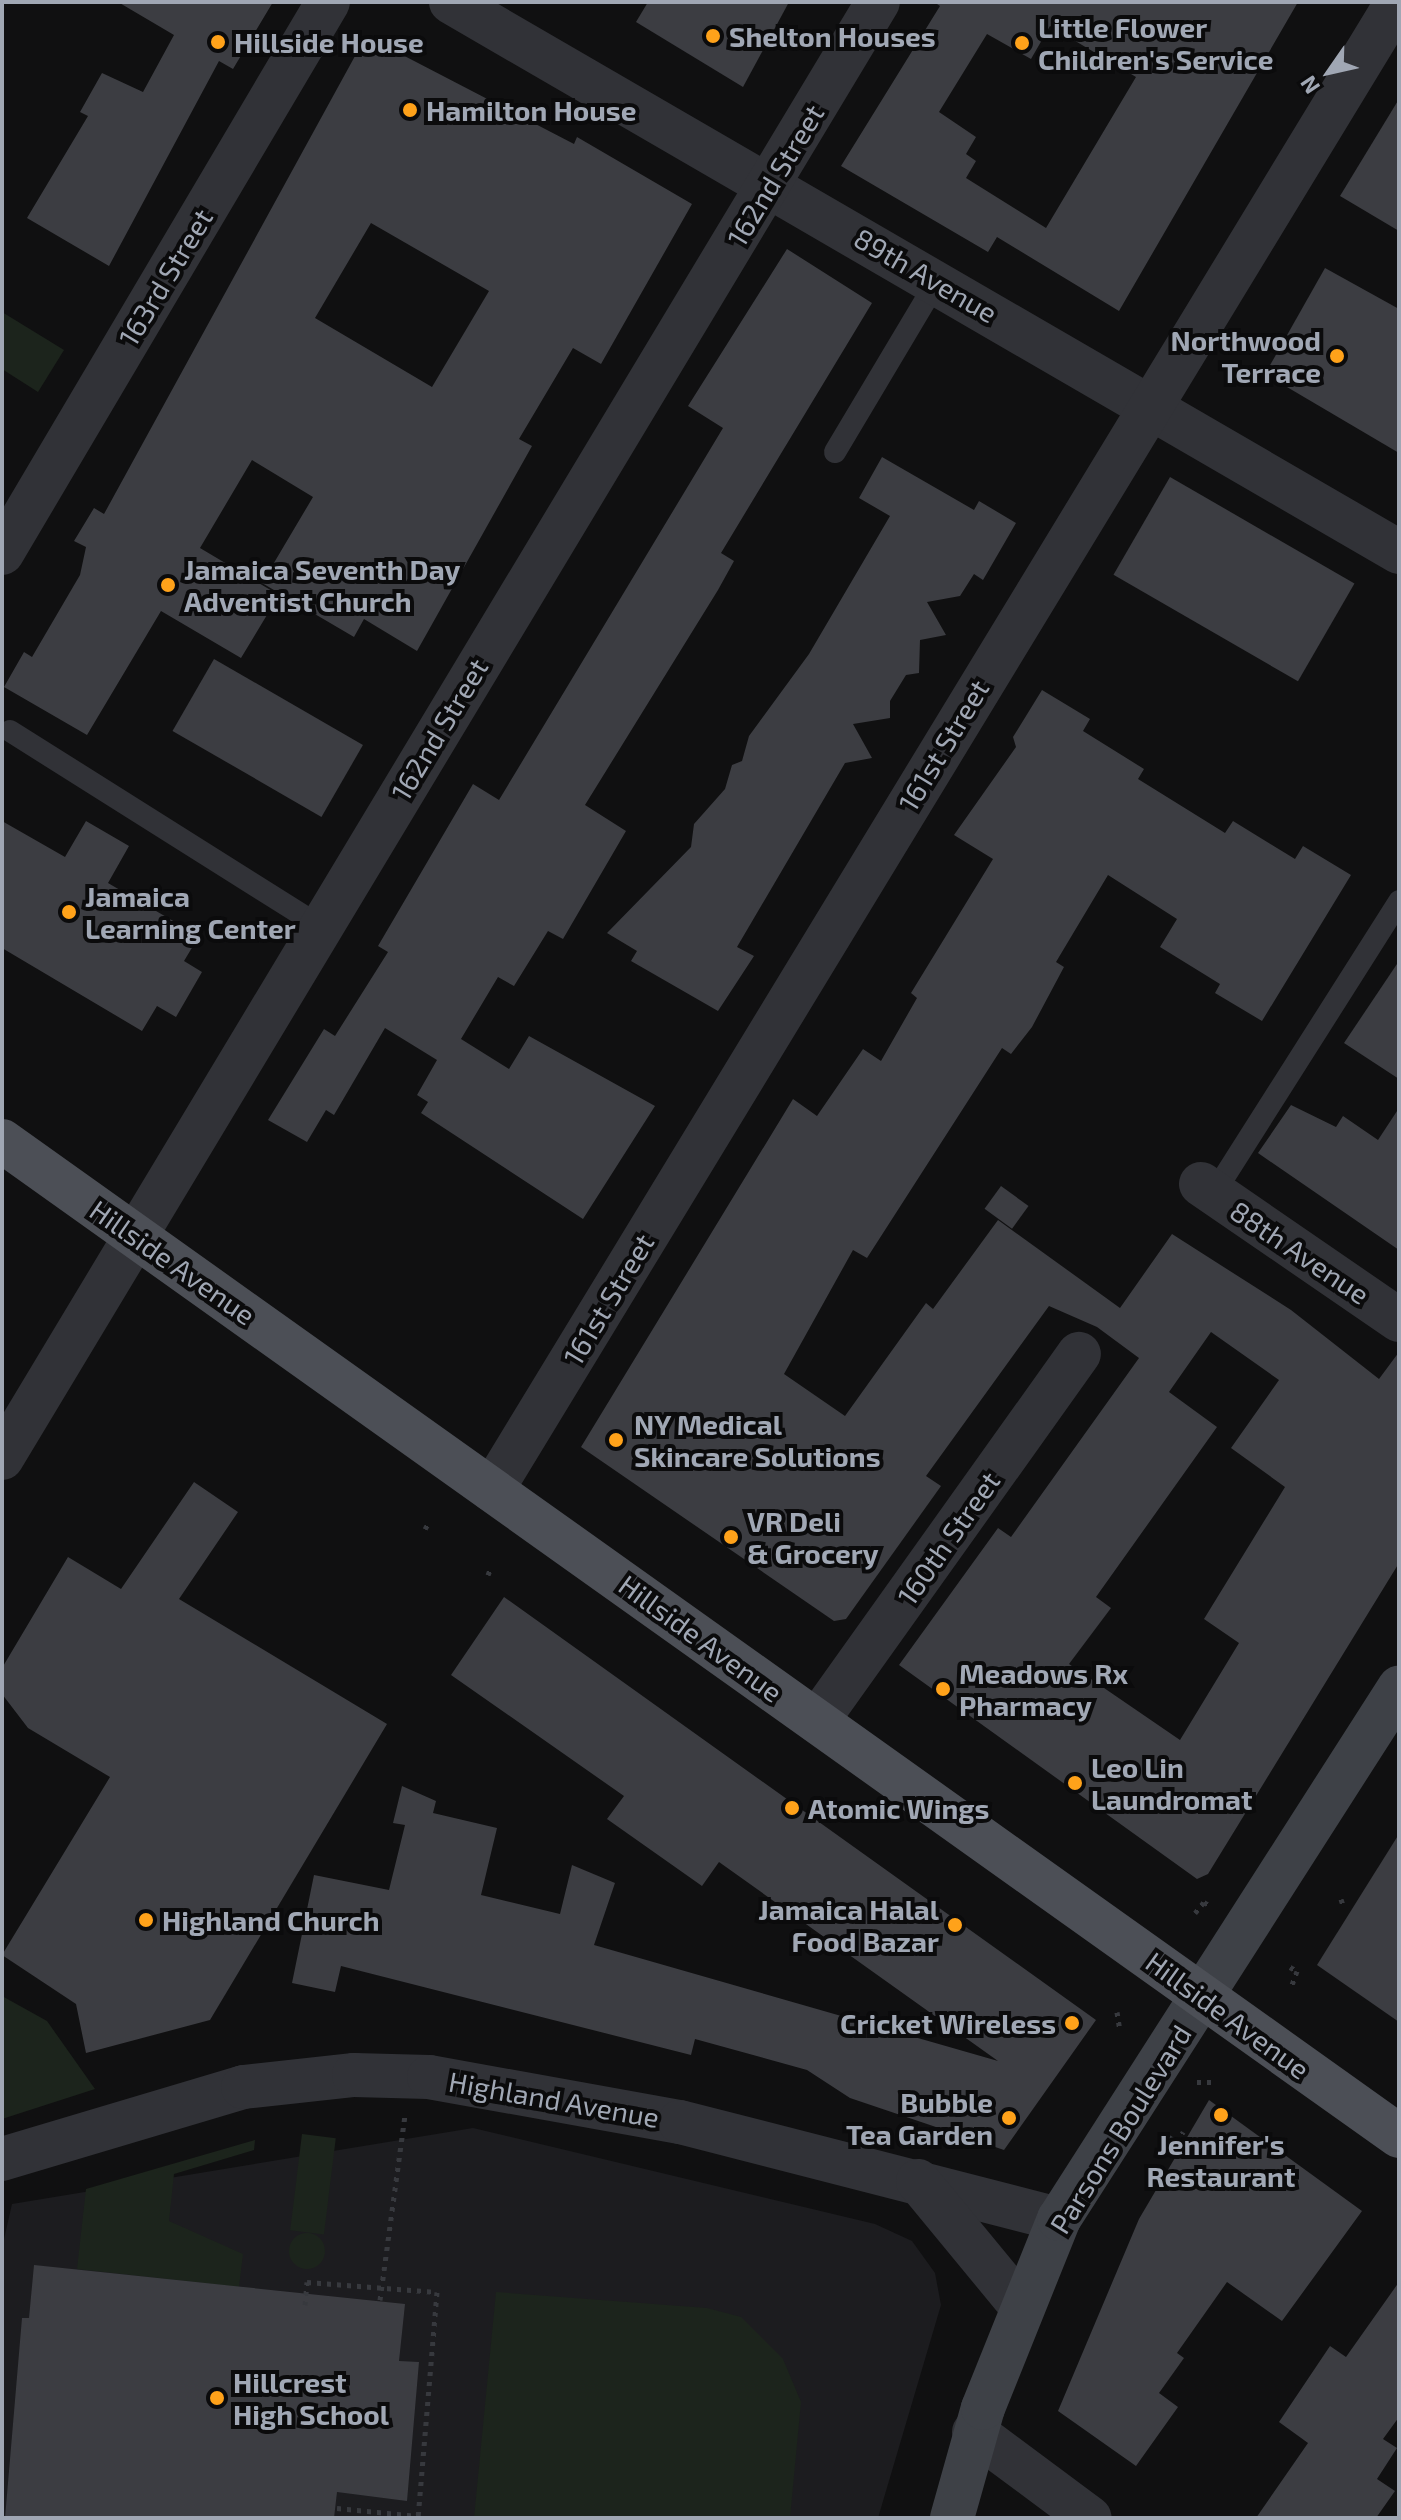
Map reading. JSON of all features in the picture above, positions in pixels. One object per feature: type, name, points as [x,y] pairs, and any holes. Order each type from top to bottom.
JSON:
[{"type":"main road","name":"Hillside Avenue","points":[[2,1141],[1399,2136]]},
{"type":"street","name":"163rd Street","points":[[2,553],[328,2]]},
{"type":"street","name":"89th Avenue","points":[[451,2],[937,281],[1399,552]]},
{"type":"street","name":"162nd Street","points":[[2,1458],[878,2]]},
{"type":"street","name":"161st Street","points":[[492,1490],[1149,405],[1397,2]]},
{"type":"street","name":"88th Avenue","points":[[1208,1189],[1399,1320]]},
{"type":"street","name":"160th Street","points":[[817,1721],[1079,1354]]},
{"type":"street","name":"Parsons Boulevard","points":[[952,2518],[974,2432],[1021,2306],[1059,2219],[1399,1688]]},
{"type":"street","name":"Highland Avenue","points":[[2,2159],[243,2087],[354,2075],[502,2085],[918,2181],[1059,2219]]},
{"type":"street","points":[[918,2181],[1021,2306]]},
{"type":"street","points":[[974,2432],[1090,2518]]},
{"type":"lane","points":[[835,452],[937,281]]},
{"type":"lane","points":[[10,731],[320,926]]},
{"type":"lane","points":[[1208,1189],[1399,901]]},
{"type":"path","points":[[425,1529],[429,1522]]},
{"type":"path","points":[[488,1575],[491,1567]]},
{"type":"path","points":[[1341,1899],[1344,1908]]},
{"type":"path","points":[[1195,1913],[1204,1902]]},
{"type":"path","points":[[1290,1967],[1297,1971],[1292,1985]]},
{"type":"path","points":[[1117,2012],[1120,2031]]},
{"type":"path","points":[[1197,2082],[1216,2082]]},
{"type":"path","points":[[380,2300],[406,2111]]},
{"type":"path","points":[[1169,2137],[1177,2142],[1183,2132]]},
{"type":"path","points":[[305,2305],[307,2282],[437,2292],[418,2517],[337,2508]]},
{"type":"path","points":[[361,2518],[362,2510]]},
{"type":"shaded area","points":[[2,312],[64,350],[38,392],[2,369]]},
{"type":"shaded area","points":[[2,1996],[47,2021],[95,2089],[2,2119]]},
{"type":"shaded area","points":[[473,2128],[875,2224],[912,2241],[935,2273],[941,2305],[878,2518],[2,2518],[2,2248],[12,2204]]},
{"type":"shaded area","points":[[302,2134],[336,2138],[324,2234],[290,2230]]},
{"type":"shaded area","points":[[255,2140],[254,2150],[174,2174],[169,2221],[243,2254],[239,2287],[77,2269],[86,2189]]},
{"type":"shaded area","points":[[307,2233],[320,2238],[325,2251],[320,2264],[307,2269],[294,2264],[289,2251],[294,2238]]},
{"type":"shaded area","points":[[496,2292],[707,2308],[741,2317],[783,2359],[801,2402],[790,2518],[474,2518]]},
{"type":"building","points":[[118,2],[273,2],[233,69],[219,61],[109,266],[27,218],[88,116],[80,112],[102,73],[143,92],[174,35]]},
{"type":"building","name":"Shelton Houses","points":[[648,2],[789,2],[743,87],[636,22]]},
{"type":"building","points":[[934,2],[1298,2],[1119,311],[997,237],[988,252],[841,166],[940,6]],"holes":[[[1050,26],[1136,77],[1046,228],[966,178],[976,161],[966,154],[976,137],[939,112],[987,34],[1031,59]]]},
{"type":"building","points":[[366,36],[574,144],[577,137],[692,204],[601,364],[573,348],[519,439],[532,446],[417,651],[364,619],[354,637],[262,583],[313,497],[252,460],[200,548],[279,595],[241,658],[161,611],[87,735],[4,687],[24,652],[32,657],[80,575],[86,547],[74,541],[94,508],[104,514]],"holes":[[[371,223],[489,291],[432,387],[315,318]]]},
{"type":"building","points":[[1399,99],[1399,231],[1340,196]]},
{"type":"building","points":[[787,249],[872,303],[721,553],[734,561],[718,590],[585,805],[626,831],[563,939],[548,931],[514,986],[498,977],[461,1039],[509,1069],[529,1036],[655,1106],[583,1219],[421,1113],[428,1102],[417,1095],[437,1060],[385,1028],[334,1115],[326,1110],[307,1142],[268,1120],[324,1029],[335,1036],[388,952],[378,946],[473,784],[499,800],[723,428],[688,406]]},
{"type":"building","name":"Northwood Terrace","points":[[1325,268],[1399,309],[1399,453],[1265,374]]},
{"type":"building","points":[[882,457],[974,510],[979,501],[1016,523],[983,580],[974,574],[960,596],[927,602],[946,635],[920,640],[919,673],[906,675],[890,701],[890,718],[853,724],[872,758],[845,763],[737,947],[754,956],[718,1011],[631,961],[637,951],[607,933],[691,847],[694,824],[725,789],[732,765],[742,761],[749,736],[809,654],[890,516],[859,498]]},
{"type":"building","points":[[1170,477],[1354,584],[1298,681],[1114,575]]},
{"type":"building","points":[[214,659],[363,745],[321,817],[173,731]]},
{"type":"building","points":[[1042,690],[1090,719],[1083,731],[1144,769],[1138,779],[1225,833],[1233,821],[1295,859],[1303,846],[1351,875],[1262,1021],[1215,993],[1220,984],[1160,947],[1177,919],[1108,875],[1056,962],[1064,967],[1032,1027],[1011,1054],[1002,1048],[867,1258],[853,1250],[784,1374],[845,1416],[926,1303],[933,1309],[998,1220],[1120,1308],[1172,1234],[1291,1310],[1379,1379],[1399,1352],[1399,1563],[1208,1874],[1197,1879],[899,1665],[998,1528],[1011,1537],[1139,1358],[1097,1327],[1049,1306],[926,1476],[941,1486],[846,1619],[834,1621],[581,1447],[793,1099],[817,1116],[863,1049],[881,1061],[917,998],[911,993],[993,859],[954,835],[1016,747],[1013,737]],"holes":[[[1211,1332],[1279,1380],[1231,1448],[1285,1487],[1204,1619],[1239,1643],[1180,1740],[1069,1664],[1111,1608],[1096,1597],[1217,1427],[1169,1392]]]},
{"type":"building","points":[[2,821],[65,857],[86,821],[129,846],[108,883],[199,936],[184,961],[202,972],[176,1017],[157,1006],[142,1031],[2,948]]},
{"type":"building","points":[[1399,961],[1399,1079],[1344,1043]]},
{"type":"building","points":[[1291,1105],[1336,1127],[1343,1116],[1378,1140],[1399,1108],[1399,1250],[1258,1153]]},
{"type":"building","points":[[1001,1186],[1029,1206],[1012,1229],[985,1209]]},
{"type":"building","points":[[194,1482],[238,1512],[179,1599],[387,1724],[210,2020],[86,2053],[76,2004],[2,1955],[110,1777],[28,1728],[2,1694],[2,1668],[68,1557],[121,1589]]},
{"type":"building","points":[[504,1597],[1096,2020],[1004,2150],[850,2098],[807,2070],[695,2039],[691,2055],[341,1966],[335,1992],[292,1983],[314,1875],[389,1890],[405,1825],[393,1823],[402,1786],[436,1801],[433,1813],[497,1828],[481,1895],[560,1914],[572,1865],[615,1883],[594,1945],[998,2061],[719,1862],[702,1886],[607,1819],[624,1796],[451,1675]]},
{"type":"building","points":[[1399,1834],[1399,2022],[1317,1965]]},
{"type":"building","points":[[1209,2100],[1362,2211],[1282,2321],[1227,2282],[1177,2353],[1184,2358],[1159,2393],[1178,2407],[1136,2466],[1058,2411],[1139,2219]]},
{"type":"building","name":"Hillcrest High School","points":[[34,2265],[405,2304],[399,2361],[419,2362],[407,2501],[337,2492],[334,2518],[5,2518],[22,2318],[29,2318]]},
{"type":"building","points":[[1399,2282],[1399,2417],[1383,2439],[1397,2448],[1377,2479],[1395,2491],[1376,2518],[1256,2518],[1308,2443],[1279,2422],[1330,2346],[1346,2357]]},
{"type":"place","name":"Shelton Houses","points":[[713,36]]},
{"type":"place","name":"Hillside House","points":[[218,42]]},
{"type":"place","name":"Little Flower Children's Service","points":[[1022,43]]},
{"type":"place","name":"Hamilton House","points":[[410,110]]},
{"type":"place","name":"Northwood Terrace","points":[[1337,356]]},
{"type":"place","name":"Jamaica Seventh Day Adventist Church","points":[[168,585]]},
{"type":"place","name":"Jamaica Learning Center","points":[[69,912]]},
{"type":"place","name":"NY Medical Skincare Solutions","points":[[616,1440]]},
{"type":"place","name":"VR Deli & Grocery","points":[[731,1537]]},
{"type":"place","name":"Meadows Rx Pharmacy","points":[[943,1689]]},
{"type":"place","name":"Leo Lin Laundromat","points":[[1075,1783]]},
{"type":"place","name":"Atomic Wings","points":[[792,1808]]},
{"type":"place","name":"Highland Church","points":[[146,1920]]},
{"type":"place","name":"Jamaica Halal Food Bazar","points":[[955,1925]]},
{"type":"place","name":"Cricket Wireless","points":[[1072,2023]]},
{"type":"place","name":"Jennifer's Restaurant","points":[[1221,2115]]},
{"type":"place","name":"Bubble Tea Garden","points":[[1009,2118]]},
{"type":"place","name":"Hillcrest High School","points":[[217,2398]]}]
